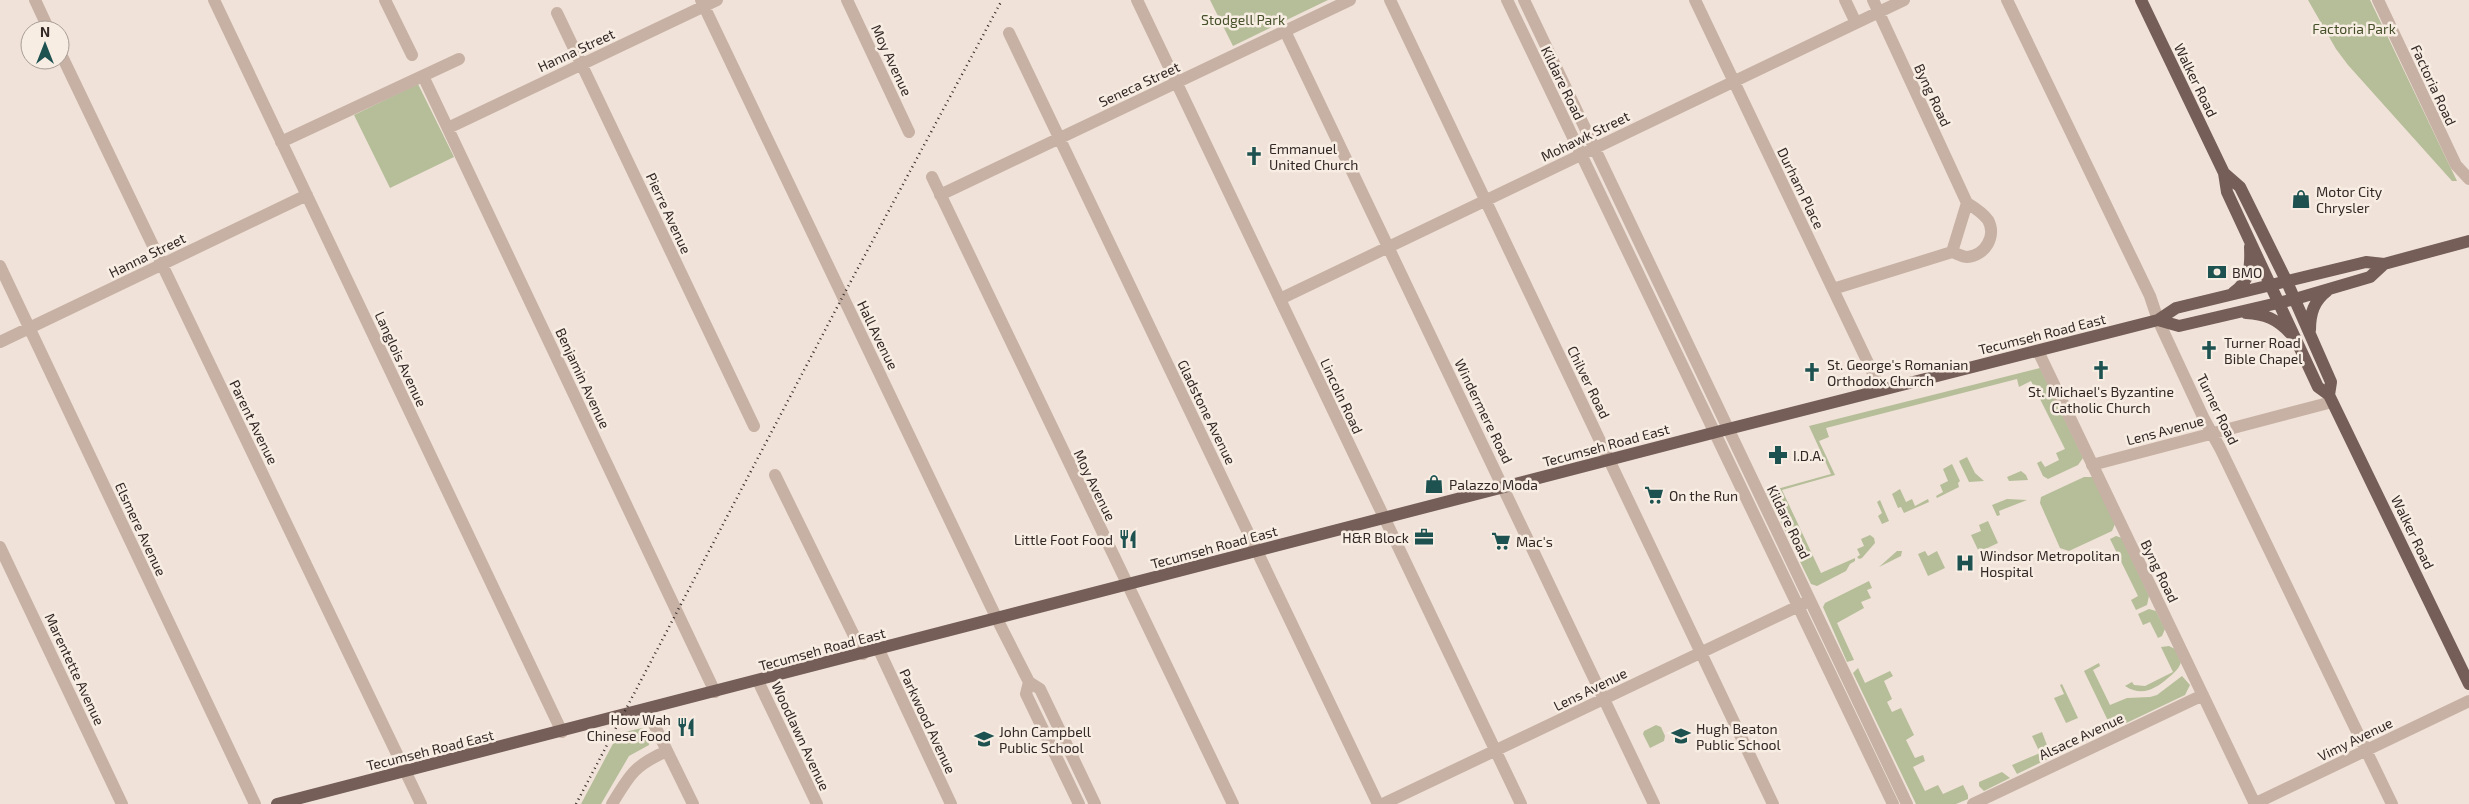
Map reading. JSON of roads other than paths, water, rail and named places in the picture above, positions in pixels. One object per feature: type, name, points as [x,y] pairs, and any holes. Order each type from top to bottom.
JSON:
[{"type":"main road","name":"Walker Road","points":[[2142,0],[2224,173],[2227,192],[2318,387],[2331,398],[2469,684]]},
{"type":"main road","name":"Walker Road","points":[[2224,173],[2240,187],[2287,282],[2331,382],[2331,398]]},
{"type":"main road","name":"Tecumseh Road East","points":[[277,804],[879,650],[1714,432],[2158,320],[2176,308],[2366,262],[2384,264],[2469,241]]},
{"type":"main road","points":[[2231,295],[2244,285],[2251,263],[2250,243]]},
{"type":"main road","name":"Tecumseh Road East","points":[[2158,320],[2179,326],[2279,303],[2370,277],[2384,264]]},
{"type":"main road","points":[[2310,333],[2310,318],[2317,299],[2329,289]]},
{"type":"main road","points":[[2234,312],[2259,314],[2279,321],[2295,338]]},
{"type":"street","points":[[35,0],[44,20]]},
{"type":"street","name":"Langlois Avenue","points":[[214,0],[562,732]]},
{"type":"street","points":[[385,0],[412,55]]},
{"type":"street","name":"Hanna Street","points":[[448,128],[582,64],[702,3],[717,0]]},
{"type":"street","name":"Moy Avenue","points":[[847,0],[909,132]]},
{"type":"street","name":"Lincoln Road","points":[[1138,0],[1521,804]]},
{"type":"street","name":"Seneca Street","points":[[940,195],[1350,0]]},
{"type":"street","name":"Chilver Road","points":[[1390,0],[1773,804]]},
{"type":"street","name":"Kildare Road","points":[[1506,0],[1893,804]]},
{"type":"street","name":"Kildare Road","points":[[1524,0],[1908,804]]},
{"type":"street","name":"Durham Place","points":[[1695,0],[1881,390]]},
{"type":"street","points":[[1845,0],[1856,23]]},
{"type":"street","name":"Byng Road","points":[[1833,289],[1952,252],[1966,257],[1979,254],[1988,245],[1991,233],[1989,222],[1981,212],[1967,203],[1873,0]]},
{"type":"street","name":"Mohawk Street","points":[[1280,299],[1904,0]]},
{"type":"street","name":"Turner Road","points":[[2007,0],[2152,301],[2158,320],[2212,434],[2392,804]]},
{"type":"street","name":"Factoria Road","points":[[2378,0],[2456,165],[2469,179]]},
{"type":"street","name":"Hall Avenue","points":[[702,3],[997,619],[1029,682],[1040,689],[1095,804]]},
{"type":"street","name":"Pierre Avenue","points":[[557,13],[754,426]]},
{"type":"street","name":"Windermere Road","points":[[1285,31],[1654,804]]},
{"type":"street","name":"Gladstone Avenue","points":[[1010,33],[1378,804]]},
{"type":"street","points":[[281,142],[459,60]]},
{"type":"street","name":"Parent Avenue","points":[[69,70],[421,804]]},
{"type":"street","name":"Benjamin Avenue","points":[[423,76],[715,692]]},
{"type":"street","name":"Moy Avenue","points":[[932,177],[1126,585],[1233,804]]},
{"type":"street","name":"Hanna Street","points":[[0,342],[306,195]]},
{"type":"street","points":[[1952,252],[1967,203]]},
{"type":"street","points":[[1632,260],[1645,254]]},
{"type":"street","name":"Elsmere Avenue","points":[[0,266],[255,804]]},
{"type":"street","name":"Byng Road","points":[[2038,351],[2254,804]]},
{"type":"street","name":"Lens Avenue","points":[[2092,465],[2212,434],[2331,398]]},
{"type":"street","points":[[775,475],[862,654]]},
{"type":"street","name":"Marentette Avenue","points":[[0,548],[122,804]]},
{"type":"street","name":"Lens Avenue","points":[[1383,804],[1810,601]]},
{"type":"street","name":"Parkwood Avenue","points":[[879,650],[951,804]]},
{"type":"street","name":"Woodlawn Avenue","points":[[758,681],[817,804]]},
{"type":"street","name":"Hall Avenue","points":[[1029,682],[1026,694],[1079,804]]},
{"type":"street","name":"Alsace Avenue","points":[[1973,804],[2203,696]]},
{"type":"street","name":"Vimy Avenue","points":[[2254,804],[2469,701]]},
{"type":"street","points":[[647,710],[693,804]]},
{"type":"street","points":[[612,804],[626,779],[636,768],[667,751]]},
{"type":"railway","points":[[576,804],[843,296],[1002,0]]},
{"type":"place","name":"Emmanuel United Church","points":[[1254,156]]},
{"type":"place","name":"Motor City Chrysler","points":[[2301,199]]},
{"type":"place","name":"BMO","points":[[2217,272]]},
{"type":"place","name":"Turner Road Bible Chapel","points":[[2209,350]]},
{"type":"place","name":"St. Michael's Byzantine Catholic Church","points":[[2101,370]]},
{"type":"place","name":"St. George's Romanian Orthodox Church","points":[[1812,372]]},
{"type":"place","name":"I.D.A.","points":[[1778,455]]},
{"type":"place","name":"Palazzo Moda","points":[[1434,484]]},
{"type":"place","name":"On the Run","points":[[1654,495]]},
{"type":"place","name":"H&R Block","points":[[1424,537]]},
{"type":"place","name":"Little Foot Food","points":[[1128,539]]},
{"type":"place","name":"Mac's","points":[[1501,541]]},
{"type":"place","name":"Windsor Metropolitan Hospital","points":[[1965,563]]},
{"type":"place","name":"How Wah Chinese Food","points":[[686,727]]},
{"type":"place","name":"Hugh Beaton Public School","points":[[1681,736]]},
{"type":"place","name":"John Campbell Public School","points":[[984,739]]},
{"type":"park label","name":"Stodgell Park","points":[[1243,19]]},
{"type":"park label","name":"Factoria Park","points":[[2354,28]]}]
